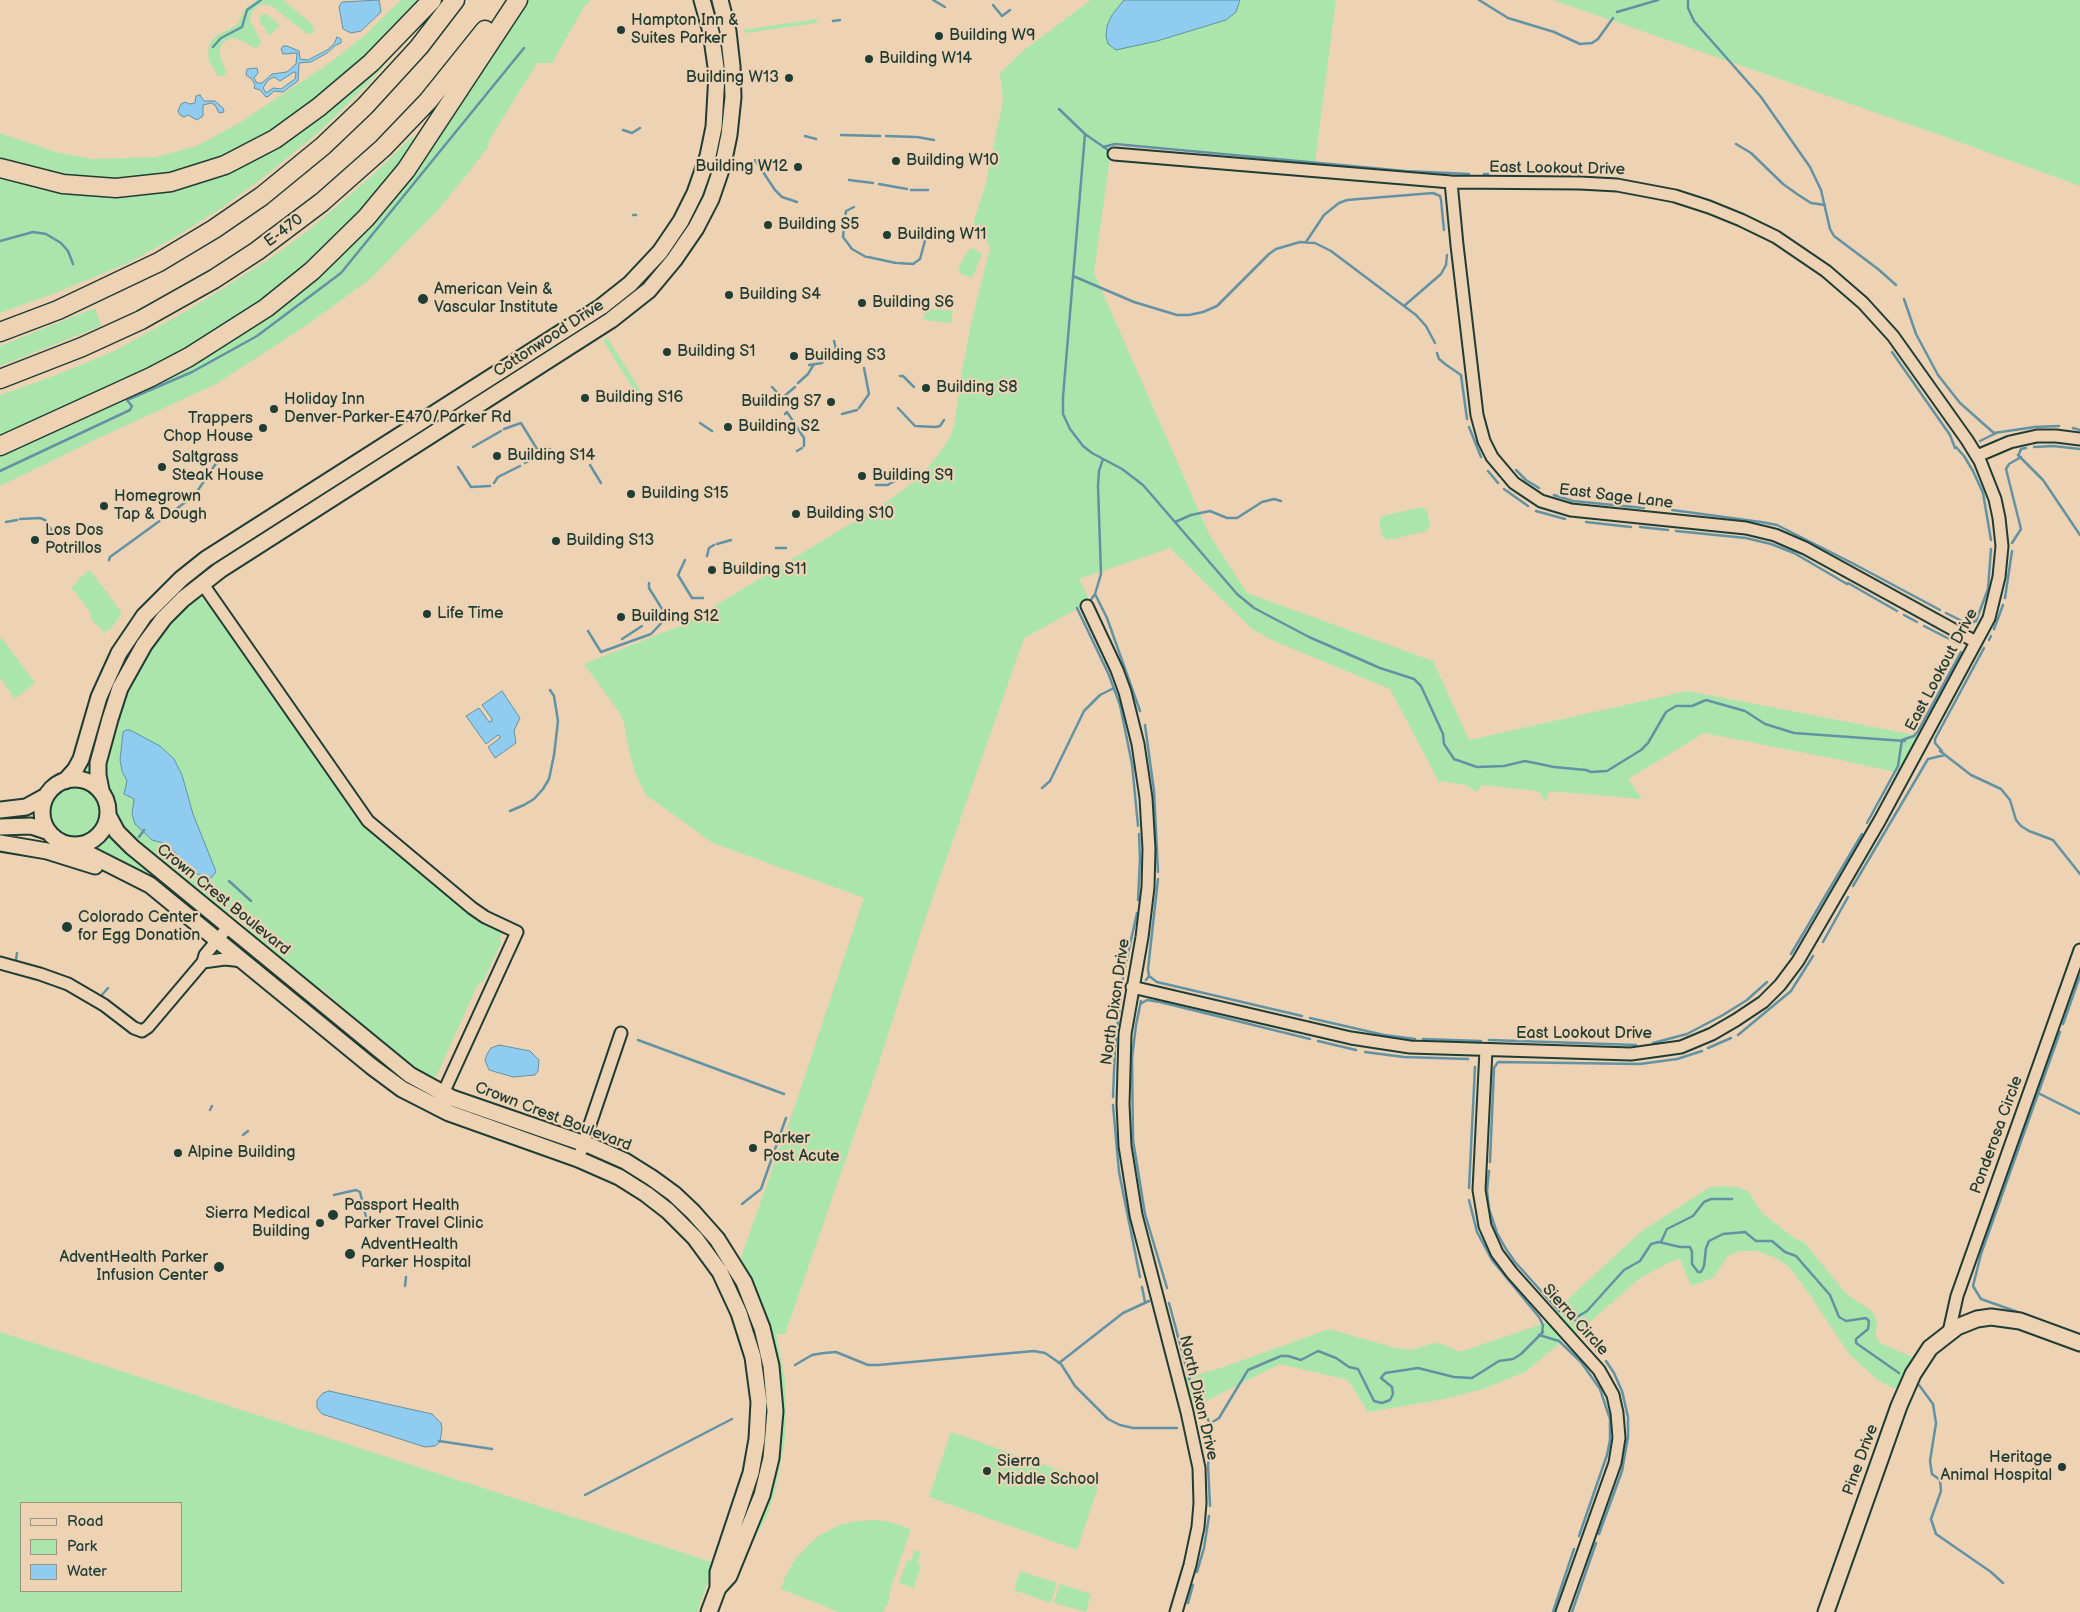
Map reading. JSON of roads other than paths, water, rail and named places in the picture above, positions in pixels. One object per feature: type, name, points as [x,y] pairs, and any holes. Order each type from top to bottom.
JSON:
[{"type":"highway","points":[[0,168],[63,184],[116,188],[171,182],[225,165],[275,139],[319,107],[371,63],[432,0]]},
{"type":"highway","points":[[0,332],[58,310],[130,277],[195,241],[254,201],[310,157],[365,106],[419,47],[455,0]]},
{"type":"highway","name":"E-470","points":[[0,378],[82,347],[141,320],[221,275],[282,234],[349,180],[406,124],[458,65],[506,0]]},
{"type":"highway","points":[[0,446],[151,377],[189,357],[266,308],[312,272],[374,210],[413,160],[518,0]]},
{"type":"main road","name":"Cottonwood Drive","points":[[65,781],[75,770],[81,759],[99,697],[119,653],[144,616],[181,578],[206,559],[601,307],[627,287],[657,255],[675,230],[690,204],[705,166],[712,136],[717,74],[712,40],[702,0]]},
{"type":"main road","name":"Cottonwood Drive","points":[[101,790],[98,776],[99,756],[112,711],[124,681],[138,654],[158,625],[178,603],[202,583],[611,320],[636,302],[661,277],[687,242],[708,204],[723,164],[733,97],[732,66],[727,28],[720,0]]},
{"type":"main road","points":[[0,810],[26,807],[46,796],[54,787],[65,781],[73,779],[84,780],[92,782],[101,790],[107,801],[109,817],[104,829],[96,838],[85,844],[71,845],[58,840],[42,822],[41,816],[46,796]]},
{"type":"main road","name":"Crown Crest Boulevard","points":[[109,817],[124,840],[399,1067],[443,1093],[584,1144],[638,1168],[669,1190],[693,1212],[717,1239],[734,1265],[753,1302],[764,1333],[771,1366],[775,1404],[769,1467],[762,1495],[729,1576],[718,1588]]},
{"type":"main road","points":[[0,827],[31,826],[49,832]]},
{"type":"main road","name":"Crown Crest Boulevard","points":[[0,842],[44,850],[78,860],[122,878],[173,905]]},
{"type":"main road","name":"Crown Crest Boulevard","points":[[71,845],[146,882],[388,1079],[437,1108],[578,1159],[628,1182],[659,1204],[682,1224],[703,1248],[720,1272],[744,1325],[752,1351],[759,1409],[757,1439],[748,1484],[718,1572],[718,1588],[709,1612]]},
{"type":"main road","name":"Pine Drive","points":[[1826,1612],[1906,1388],[1926,1354],[1949,1332],[1972,1320],[1996,1316],[2025,1322],[2080,1343]]},
{"type":"street","name":"East Lookout Drive","points":[[1114,154],[1451,182],[1586,183],[1642,189],[1703,204],[1763,230],[1826,271],[1853,294],[1879,319],[1912,361],[1977,456],[1995,499],[2002,549],[1993,608],[1880,820],[1798,961],[1780,986],[1763,1002],[1706,1037],[1656,1052],[1604,1054],[1410,1048],[1381,1044],[1132,987]]},
{"type":"street","name":"East Sage Lane","points":[[1451,182],[1456,245],[1477,415],[1484,441],[1492,457],[1514,483],[1541,501],[1571,510],[1746,528],[1775,535],[1805,548],[1976,642]]},
{"type":"street","points":[[1977,456],[2010,442],[2037,436],[2060,436],[2080,439]]},
{"type":"street","points":[[202,583],[368,821],[475,910],[517,932],[437,1108]]},
{"type":"street","name":"North Dixon Drive","points":[[1087,606],[1123,684],[1134,724],[1144,779],[1149,848],[1148,887],[1142,937],[1132,987],[1123,1062],[1123,1124],[1127,1164],[1137,1220],[1195,1444],[1200,1477],[1200,1510],[1196,1542],[1176,1612]]},
{"type":"street","points":[[0,963],[68,984],[100,1002],[137,1030],[142,1031],[148,1027],[203,962],[205,955],[228,926]]},
{"type":"street","name":"Ponderosa Circle","points":[[1949,1332],[1957,1296],[2080,950]]},
{"type":"street","points":[[203,962],[225,959],[244,961]]},
{"type":"street","points":[[316,1021],[327,1008]]},
{"type":"street","points":[[578,1159],[621,1033]]},
{"type":"street","name":"Sierra Circle","points":[[1486,1050],[1479,1190],[1485,1226],[1495,1248],[1508,1268],[1599,1370],[1613,1395],[1617,1413],[1619,1438],[1615,1463],[1562,1612]]},
{"type":"water","points":[[379,0],[381,12],[361,31],[351,33],[343,29],[339,7],[342,2]]},
{"type":"water","points":[[1124,0],[1240,0],[1236,12],[1226,20],[1157,41],[1116,50],[1108,44],[1106,36],[1107,26],[1112,15]]},
{"type":"water","points":[[337,37],[341,39],[341,43],[327,53],[311,62],[299,63],[298,81],[283,92],[274,91],[266,97],[260,90],[254,88],[255,85],[252,79],[246,75],[247,69],[257,68],[258,73],[254,78],[257,83],[262,83],[272,74],[287,72],[296,64],[297,53],[283,54],[281,49],[283,46],[299,51],[300,59],[308,60],[334,44]],"holes":[[[294,72],[296,73],[295,79],[281,89],[273,88],[266,93],[263,88],[268,80],[274,77],[280,81]]]},
{"type":"water","points":[[200,95],[204,101],[215,101],[223,108],[224,112],[219,113],[215,105],[211,103],[203,105],[203,116],[197,120],[188,115],[184,117],[180,115],[178,111],[181,104],[185,102],[189,104],[195,103],[196,96]]},
{"type":"water","points":[[502,691],[520,718],[514,731],[516,743],[495,758],[488,747],[500,736],[498,735],[486,744],[466,716],[479,708],[489,722],[491,722],[492,719],[482,705]]},
{"type":"water","points":[[130,730],[160,746],[174,759],[182,775],[193,814],[216,872],[211,878],[194,873],[176,860],[176,853],[163,843],[152,840],[135,824],[132,814],[134,799],[124,794],[127,781],[122,771],[120,760],[123,732]]},
{"type":"water","points":[[499,1045],[530,1051],[539,1060],[538,1071],[535,1075],[513,1077],[489,1070],[485,1060],[487,1054],[491,1048]]},
{"type":"water","points":[[329,1391],[432,1414],[441,1423],[440,1442],[435,1446],[425,1447],[322,1414],[317,1408],[317,1400],[323,1393]]},
{"type":"waterway","points":[[213,47],[221,38],[242,27],[247,10],[261,0]]},
{"type":"waterway","points":[[933,0],[945,7]]},
{"type":"waterway","points":[[1479,0],[1508,18],[1554,32],[1580,44],[1592,43],[1598,39],[1613,18]]},
{"type":"waterway","points":[[1617,12],[1658,0]]},
{"type":"waterway","points":[[1688,0],[1688,8],[1694,21],[1761,97],[1810,167],[1821,190],[1830,229],[1834,236],[1896,285]]},
{"type":"waterway","points":[[993,5],[1002,16],[1010,10]]},
{"type":"waterway","points":[[833,21],[840,20]]},
{"type":"waterway","points":[[0,471],[130,410],[132,406],[127,400],[192,372],[257,336],[341,273],[524,48]]},
{"type":"waterway","points":[[1059,109],[1085,134],[1108,150]]},
{"type":"waterway","points":[[623,130],[632,133],[640,128]]},
{"type":"waterway","points":[[1085,134],[1063,397],[1063,414],[1070,429],[1083,446],[1092,453],[1122,469],[1143,485],[1237,594],[1254,608],[1309,637],[1380,668],[1414,679],[1421,686],[1443,734],[1444,744],[1454,759],[1477,767],[1504,766],[1525,761],[1591,772],[1607,771],[1641,750],[1648,743],[1666,712],[1676,706],[1692,706],[1706,700],[1745,711],[1765,724],[1794,733],[1905,741]]},
{"type":"waterway","points":[[841,135],[880,136]]},
{"type":"waterway","points":[[805,136],[816,139]]},
{"type":"waterway","points":[[886,136],[915,137]]},
{"type":"waterway","points":[[917,137],[934,140]]},
{"type":"waterway","points":[[1103,147],[1115,144],[1405,171],[1469,174]]},
{"type":"waterway","points":[[1736,144],[1751,153],[1783,184],[1797,194],[1811,203],[1825,205]]},
{"type":"waterway","points":[[755,160],[775,190],[782,197],[797,202]]},
{"type":"waterway","points":[[849,180],[873,183]]},
{"type":"waterway","points":[[879,184],[907,189]]},
{"type":"waterway","points":[[911,190],[928,190]]},
{"type":"waterway","points":[[1306,242],[1324,215],[1339,203],[1347,200],[1433,193],[1440,196],[1444,230]]},
{"type":"waterway","points":[[854,207],[846,211],[843,237],[852,249],[866,257]]},
{"type":"waterway","points":[[0,241],[33,232],[46,234],[61,243],[68,251],[73,264]]},
{"type":"waterway","points":[[898,263],[913,264],[920,259],[926,237]]},
{"type":"waterway","points":[[1073,276],[1134,302],[1177,315],[1189,315],[1217,306],[1276,249],[1300,242],[1315,243],[1331,251],[1416,315],[1426,326],[1435,343]]},
{"type":"waterway","points":[[1404,306],[1441,274],[1446,265],[1447,255]]},
{"type":"waterway","points":[[868,257],[896,263]]},
{"type":"waterway","points":[[1904,299],[1916,334],[1938,375],[1960,403],[1995,434]]},
{"type":"waterway","points":[[827,357],[836,349],[834,341]]},
{"type":"waterway","points":[[1892,352],[1950,435],[1955,448]]},
{"type":"waterway","points":[[1437,353],[1439,359],[1461,375],[1467,419]]},
{"type":"waterway","points":[[809,365],[822,363],[825,359]]},
{"type":"waterway","points":[[798,383],[808,374],[814,364]]},
{"type":"waterway","points":[[859,408],[869,394],[864,368]]},
{"type":"waterway","points":[[900,376],[903,376],[914,387]]},
{"type":"waterway","points":[[772,387],[782,398],[795,387]]},
{"type":"waterway","points":[[898,408],[915,426],[936,427],[940,426],[944,420]]},
{"type":"waterway","points":[[842,414],[857,410]]},
{"type":"waterway","points":[[785,414],[787,412],[804,438],[804,446]]},
{"type":"waterway","points":[[504,429],[521,423],[540,454],[550,449]]},
{"type":"waterway","points":[[700,423],[712,431]]},
{"type":"waterway","points":[[1994,433],[2035,427],[2059,426]]},
{"type":"waterway","points":[[1469,427],[1481,457]]},
{"type":"waterway","points":[[2073,428],[2080,430]]},
{"type":"waterway","points":[[473,447],[501,431]]},
{"type":"waterway","points":[[1980,441],[1994,434]]},
{"type":"waterway","points":[[2034,447],[2053,446],[2080,449]]},
{"type":"waterway","points":[[1956,447],[1973,471],[1983,493],[1991,540]]},
{"type":"waterway","points":[[797,451],[802,448]]},
{"type":"waterway","points":[[2019,454],[2021,449],[2026,448]]},
{"type":"waterway","points":[[109,560],[110,557],[194,496],[223,453]]},
{"type":"waterway","points":[[525,463],[540,454]]},
{"type":"waterway","points":[[2018,455],[2043,480],[2080,535]]},
{"type":"waterway","points":[[2012,543],[2021,529],[2006,469],[2009,464],[2021,457]]},
{"type":"waterway","points":[[1090,601],[1095,594],[1101,574],[1098,486],[1099,471],[1103,459]]},
{"type":"waterway","points":[[590,465],[601,483]]},
{"type":"waterway","points":[[494,483],[498,477],[520,466]]},
{"type":"waterway","points":[[458,467],[471,487],[490,486]]},
{"type":"waterway","points":[[889,484],[917,470]]},
{"type":"waterway","points":[[1516,470],[1526,480],[1539,488]]},
{"type":"waterway","points":[[1488,471],[1498,483]]},
{"type":"waterway","points":[[876,485],[888,485]]},
{"type":"waterway","points":[[1504,489],[1528,506]]},
{"type":"waterway","points":[[1554,495],[1573,501],[1644,508]]},
{"type":"waterway","points":[[1175,522],[1191,515],[1210,511],[1227,518],[1237,518],[1262,502],[1274,499],[1281,501]]},
{"type":"waterway","points":[[1672,510],[1777,525],[1940,610]]},
{"type":"waterway","points":[[1536,511],[1565,519]]},
{"type":"waterway","points":[[20,519],[40,518],[45,520],[54,534]]},
{"type":"waterway","points":[[6,522],[17,520]]},
{"type":"waterway","points":[[1586,522],[1631,527]]},
{"type":"waterway","points":[[1640,527],[1668,530]]},
{"type":"waterway","points":[[1676,531],[1746,538],[1771,544],[1794,553],[1847,584]]},
{"type":"waterway","points":[[717,544],[731,540]]},
{"type":"waterway","points":[[707,556],[709,548],[714,545]]},
{"type":"waterway","points":[[776,548],[786,548]]},
{"type":"waterway","points":[[1946,613],[1968,624],[1976,621],[1988,589],[1991,549]]},
{"type":"waterway","points":[[2005,598],[2012,551]]},
{"type":"waterway","points":[[685,560],[678,575],[692,598],[703,598]]},
{"type":"waterway","points":[[649,583],[649,588],[664,612]]},
{"type":"waterway","points":[[1848,583],[1897,611]]},
{"type":"waterway","points":[[1095,594],[1107,618],[1140,711]]},
{"type":"waterway","points":[[1994,629],[2003,605]]},
{"type":"waterway","points":[[1077,608],[1109,675],[1120,705],[1132,764],[1138,826]]},
{"type":"waterway","points":[[651,621],[663,611]]},
{"type":"waterway","points":[[1904,615],[1917,622]]},
{"type":"waterway","points":[[588,631],[601,652],[651,634],[667,617]]},
{"type":"waterway","points":[[622,639],[642,626]]},
{"type":"waterway","points":[[1924,626],[1959,644]]},
{"type":"waterway","points":[[1989,640],[1991,636]]},
{"type":"waterway","points":[[1942,751],[1935,743],[1935,739],[1984,648]]},
{"type":"waterway","points":[[1867,823],[1898,766],[1902,740],[1914,736],[1918,731],[1961,652]]},
{"type":"waterway","points":[[1042,788],[1050,781],[1084,711],[1100,695],[1114,688]]},
{"type":"waterway","points":[[510,811],[534,799],[549,779],[558,721],[554,696],[550,690]]},
{"type":"waterway","points":[[1145,725],[1154,791],[1158,872]]},
{"type":"waterway","points":[[1940,751],[1971,775],[2001,789],[2010,800],[2016,820],[2021,826],[2053,840],[2080,874]]},
{"type":"waterway","points":[[1853,886],[1928,759],[1945,755]]},
{"type":"waterway","points":[[139,837],[144,830]]},
{"type":"waterway","points":[[1138,900],[1139,834]]},
{"type":"waterway","points":[[1791,954],[1862,834]]},
{"type":"waterway","points":[[1146,980],[1149,976],[1148,969],[1158,879]]},
{"type":"waterway","points":[[229,881],[251,901]]},
{"type":"waterway","points":[[1823,942],[1848,897]]},
{"type":"waterway","points":[[1125,967],[1137,913]]},
{"type":"waterway","points":[[16,960],[17,953]]},
{"type":"waterway","points":[[1738,1035],[1791,991],[1813,956]]},
{"type":"waterway","points":[[1149,976],[1157,982],[1302,1016]]},
{"type":"waterway","points":[[2063,1024],[2080,976]]},
{"type":"waterway","points":[[1113,1097],[1115,1047],[1123,978]]},
{"type":"waterway","points":[[1653,1043],[1687,1034],[1723,1015],[1747,1000],[1767,982]]},
{"type":"waterway","points":[[101,996],[108,988]]},
{"type":"waterway","points":[[1142,1003],[1147,1000],[1160,1002],[1310,1039]]},
{"type":"waterway","points":[[1141,1001],[1132,1058],[1133,1140],[1145,1214],[1167,1288]]},
{"type":"waterway","points":[[1310,1018],[1384,1035],[1415,1039]]},
{"type":"waterway","points":[[2060,1032],[1981,1254],[1973,1286],[1981,1299],[2080,1334]]},
{"type":"waterway","points":[[1708,1048],[1731,1038]]},
{"type":"waterway","points":[[1423,1039],[1481,1041]]},
{"type":"waterway","points":[[638,1040],[784,1094]]},
{"type":"waterway","points":[[1489,1040],[1636,1045]]},
{"type":"waterway","points":[[1318,1041],[1356,1050]]},
{"type":"waterway","points":[[1490,1162],[1494,1068],[1498,1062],[1640,1064],[1677,1059],[1702,1051]]},
{"type":"waterway","points":[[1365,1052],[1404,1057],[1468,1059]]},
{"type":"waterway","points":[[1469,1188],[1475,1067]]},
{"type":"waterway","points":[[2038,1093],[2080,1114]]},
{"type":"waterway","points":[[1113,1105],[1119,1172],[1140,1277]]},
{"type":"waterway","points":[[210,1110],[212,1106]]},
{"type":"waterway","points":[[742,1204],[761,1189],[786,1118]]},
{"type":"waterway","points":[[243,1135],[248,1131]]},
{"type":"waterway","points":[[1489,1171],[1487,1191],[1489,1209],[1497,1233],[1506,1249],[1515,1262],[1559,1311],[1575,1319],[1578,1327],[1597,1351]]},
{"type":"waterway","points":[[334,1195],[356,1190],[360,1192],[368,1225]]},
{"type":"waterway","points":[[1661,1242],[1667,1229],[1693,1216],[1704,1202],[1711,1199],[1732,1199]]},
{"type":"waterway","points":[[1469,1200],[1477,1232],[1492,1260],[1539,1317],[1543,1325],[1542,1333]]},
{"type":"waterway","points":[[1572,1320],[1587,1311],[1624,1270],[1640,1261],[1651,1244],[1659,1242],[1680,1247],[1690,1247],[1692,1264],[1698,1272],[1701,1272],[1709,1241],[1723,1234],[1745,1232],[1756,1241],[1772,1241],[1785,1252],[1796,1256],[1830,1295],[1839,1317],[1846,1321],[1866,1318],[1869,1321],[1868,1329],[1856,1339],[1856,1343],[1899,1373]]},
{"type":"waterway","points":[[405,1286],[406,1277]]},
{"type":"waterway","points":[[1142,1287],[1145,1302]]},
{"type":"waterway","points":[[1059,1363],[1123,1313],[1149,1301]]},
{"type":"waterway","points":[[1169,1303],[1190,1381],[1210,1424],[1212,1442],[1208,1465],[1210,1506]]},
{"type":"waterway","points":[[1208,1425],[1219,1418],[1248,1370],[1281,1356],[1301,1360],[1318,1351],[1336,1358],[1349,1367],[1358,1369],[1374,1401],[1382,1403],[1390,1400],[1393,1394],[1392,1387],[1381,1378],[1385,1373],[1418,1368],[1454,1377],[1472,1378],[1499,1361],[1513,1359],[1521,1354],[1543,1332]]},
{"type":"waterway","points":[[1539,1335],[1559,1341],[1581,1362],[1600,1389],[1610,1419],[1610,1440],[1607,1455],[1579,1536]]},
{"type":"waterway","points":[[795,1365],[812,1355],[836,1352],[868,1365],[878,1365],[1034,1351],[1045,1353],[1061,1364],[1075,1386],[1108,1419],[1120,1425],[1133,1428],[1177,1428]]},
{"type":"waterway","points":[[1599,1534],[1622,1471],[1628,1437],[1628,1417],[1622,1391],[1606,1361]]},
{"type":"waterway","points":[[1919,1385],[1933,1404],[1936,1423],[1930,1461],[1932,1474],[1940,1480],[1941,1491],[1931,1519],[1936,1534],[1991,1572],[2003,1583]]},
{"type":"waterway","points":[[585,1495],[732,1419]]},
{"type":"waterway","points":[[439,1441],[492,1449]]},
{"type":"waterway","points":[[1197,1572],[1204,1548],[1209,1516]]},
{"type":"waterway","points":[[1572,1612],[1596,1543]]},
{"type":"waterway","points":[[1553,1612],[1574,1549]]},
{"type":"waterway","points":[[1188,1603],[1193,1585]]},
{"type":"place","name":"Hampton Inn & Suites Parker","points":[[621,30]]},
{"type":"place","name":"Building W9","points":[[939,36]]},
{"type":"place","name":"Building W14","points":[[869,59]]},
{"type":"place","name":"Building W13","points":[[789,78]]},
{"type":"place","name":"Building W10","points":[[896,161]]},
{"type":"place","name":"Building W12","points":[[798,167]]},
{"type":"place","name":"Building S5","points":[[768,225]]},
{"type":"place","name":"Building W11","points":[[887,235]]},
{"type":"place","name":"Building S4","points":[[729,295]]},
{"type":"place","name":"American Vein & Vascular Institute","points":[[423,299]]},
{"type":"place","name":"Building S6","points":[[862,303]]},
{"type":"place","name":"Building S1","points":[[667,352]]},
{"type":"place","name":"Building S3","points":[[794,356]]},
{"type":"place","name":"Building S8","points":[[926,388]]},
{"type":"place","name":"Building S16","points":[[585,398]]},
{"type":"place","name":"Building S7","points":[[831,402]]},
{"type":"place","name":"Holiday Inn Denver-Parker-E470/Parker Rd","points":[[274,409]]},
{"type":"place","name":"Building S2","points":[[728,427]]},
{"type":"place","name":"Trappers Chop House","points":[[263,428]]},
{"type":"place","name":"Building S14","points":[[497,456]]},
{"type":"place","name":"Saltgrass Steak House","points":[[162,467]]},
{"type":"place","name":"Building S9","points":[[862,476]]},
{"type":"place","name":"Building S15","points":[[631,494]]},
{"type":"place","name":"Homegrown Tap & Dough","points":[[104,506]]},
{"type":"place","name":"Building S10","points":[[796,514]]},
{"type":"place","name":"Los Dos Potrillos","points":[[35,540]]},
{"type":"place","name":"Building S13","points":[[556,541]]},
{"type":"place","name":"Building S11","points":[[712,570]]},
{"type":"place","name":"Life Time","points":[[427,614]]},
{"type":"place","name":"Building S12","points":[[621,617]]},
{"type":"place","name":"Colorado Center for Egg Donation","points":[[67,927]]},
{"type":"place","name":"Parker Post Acute","points":[[753,1148]]},
{"type":"place","name":"Alpine Building","points":[[178,1153]]},
{"type":"place","name":"Passport Health Parker Travel Clinic","points":[[333,1215]]},
{"type":"place","name":"Sierra Medical Building","points":[[320,1223]]},
{"type":"place","name":"AdventHealth Parker Hospital","points":[[350,1254]]},
{"type":"place","name":"AdventHealth Parker Infusion Center","points":[[219,1267]]},
{"type":"place","name":"Heritage Animal Hospital","points":[[2062,1467]]},
{"type":"place","name":"Sierra Middle School","points":[[987,1471]]}]
